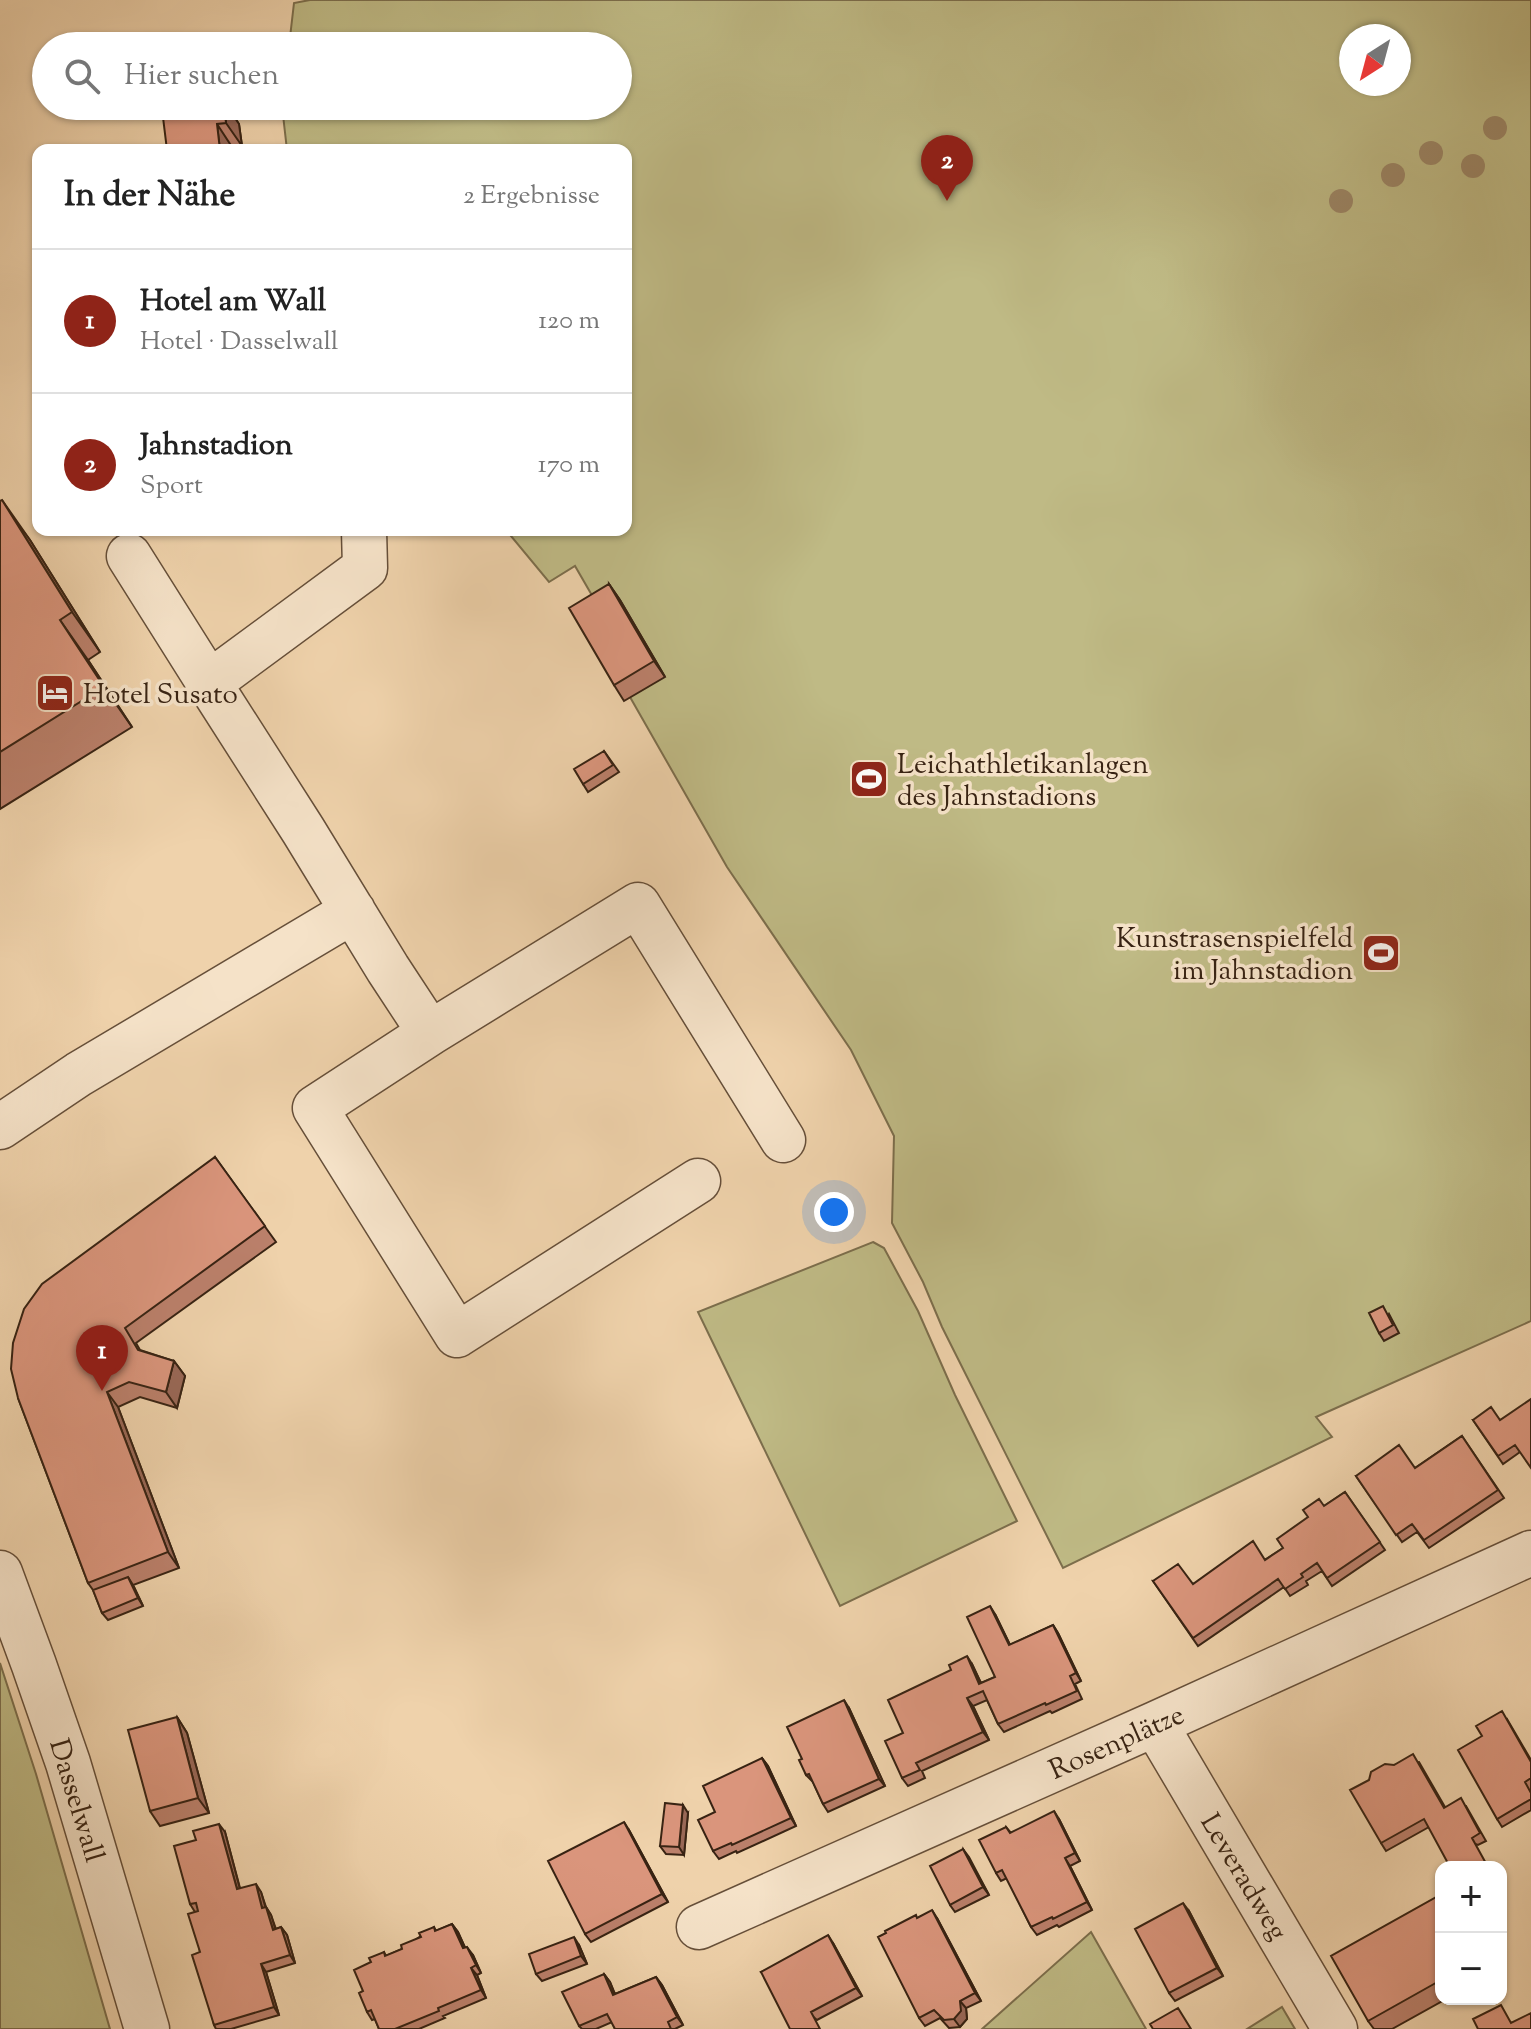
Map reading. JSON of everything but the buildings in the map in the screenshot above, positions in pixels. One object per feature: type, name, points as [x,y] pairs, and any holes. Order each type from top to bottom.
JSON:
[{"type":"street","points":[[209,683],[365,568],[364,536]]},
{"type":"street","points":[[129,556],[430,1033]]},
{"type":"street","points":[[698,1181],[457,1335],[315,1108],[638,905],[783,1140]]},
{"type":"street","points":[[0,1127],[79,1074],[353,911]]},
{"type":"street","name":"Rosenplätze","points":[[699,1927],[1531,1553]]},
{"type":"street","name":"Dasselwall","points":[[0,1573],[68,1763],[147,2029]]},
{"type":"street","name":"Leveradweg","points":[[1155,1724],[1335,2029]]},
{"type":"shaded area","points":[[310,0],[1531,0],[1531,1321],[1316,1417],[1332,1437],[1063,1568],[892,1223],[894,1136],[851,1050],[727,867],[630,697],[601,611],[575,566],[549,582],[511,536],[632,536],[632,144],[286,144],[284,120],[632,120],[632,32],[291,32],[294,3]]},
{"type":"shaded area","points":[[873,1242],[884,1248],[918,1311],[1017,1521],[840,1606],[698,1312]]},
{"type":"shaded area","points":[[0,1663],[36,1774],[110,2029],[0,2029]]},
{"type":"shaded area","points":[[1091,1932],[1146,2029],[982,2029]]},
{"type":"shaded area","points":[[1282,2007],[1295,2029],[1247,2029]]},
{"type":"place","name":"Jahnstadion","points":[[947,201]]},
{"type":"place","name":"Hotel Susato","points":[[55,693]]},
{"type":"place","name":"Leichathletikanlagen des Jahnstadions","points":[[869,779]]},
{"type":"place","name":"Kunstrasenspielfeld im Jahnstadion","points":[[1381,953]]},
{"type":"place","name":"Hotel am Wall","points":[[102,1391]]}]
